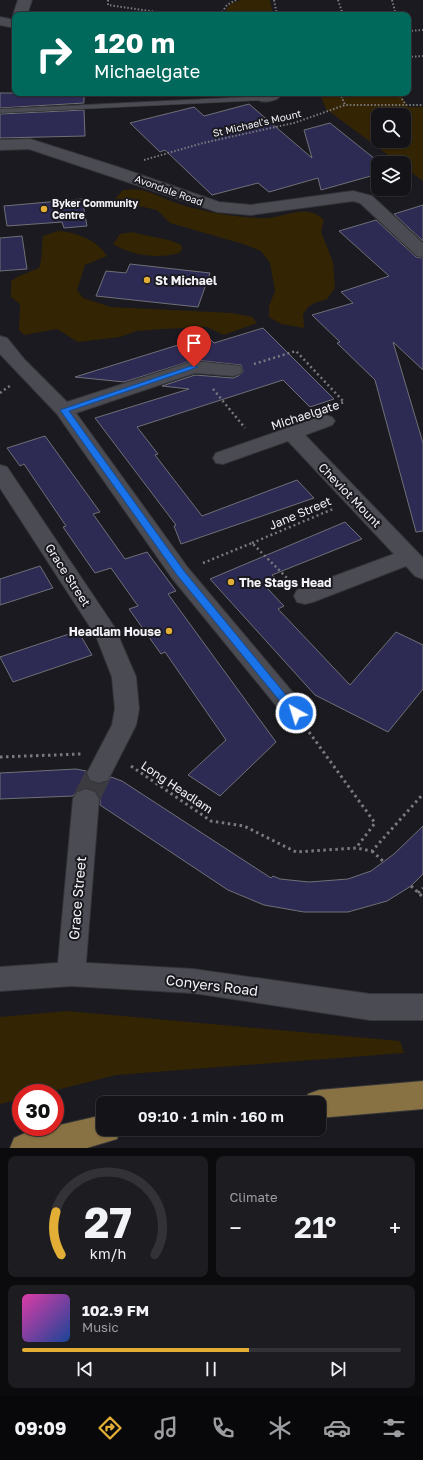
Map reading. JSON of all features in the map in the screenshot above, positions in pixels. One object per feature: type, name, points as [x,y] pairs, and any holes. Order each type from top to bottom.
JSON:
[{"type":"main road","points":[[326,1103],[423,1095]]},
{"type":"main road","points":[[25,1148],[96,1131]]},
{"type":"street","points":[[21,12],[25,0]]},
{"type":"street","points":[[0,21],[12,23]]},
{"type":"street","name":"Avondale Road","points":[[0,145],[30,144],[112,170],[217,207],[251,210],[353,196],[366,199],[423,252]]},
{"type":"street","points":[[0,342],[17,363],[64,410],[180,573],[296,713]]},
{"type":"street","points":[[64,410],[194,367],[233,370]]},
{"type":"street","points":[[223,458],[292,434],[328,414]]},
{"type":"street","name":"Cheviot Mount","points":[[292,434],[416,564],[305,596]]},
{"type":"street","name":"Grace Street","points":[[0,472],[107,634],[124,677],[127,709],[124,725],[100,773]]},
{"type":"street","name":"Grace Street","points":[[71,974],[86,799]]},
{"type":"street","name":"Conyers Road","points":[[0,979],[71,974],[193,981],[370,1007],[423,1007]]},
{"type":"lane","points":[[0,111],[254,96]]},
{"type":"path","points":[[108,0],[108,6],[154,12]]},
{"type":"path","points":[[222,12],[227,4],[236,0]]},
{"type":"path","points":[[274,0],[276,12]]},
{"type":"path","points":[[338,0],[342,12]]},
{"type":"path","points":[[392,0],[395,12]]},
{"type":"path","points":[[411,31],[423,30]]},
{"type":"path","points":[[411,57],[423,56]]},
{"type":"path","points":[[341,96],[345,105]]},
{"type":"path","points":[[400,96],[407,105]]},
{"type":"path","name":"St Michael's Mount","points":[[112,170],[203,143],[294,123],[345,105],[423,105]]},
{"type":"path","name":"Michaelgate","points":[[233,370],[296,351],[344,402],[328,414]]},
{"type":"path","points":[[194,367],[250,433]]},
{"type":"path","name":"Jane Street","points":[[180,573],[354,500]]},
{"type":"path","points":[[252,543],[305,596]]},
{"type":"path","points":[[296,713],[375,823],[356,848]]},
{"type":"path","points":[[0,757],[110,753]]},
{"type":"path","name":"Long Headlam","points":[[110,753],[211,821],[244,826],[296,852],[356,848],[372,851]]},
{"type":"path","points":[[384,862],[372,851],[423,794]]},
{"type":"path","points":[[411,886],[423,897]]},
{"type":"path","points":[[418,893],[423,888]]},
{"type":"shaded area","points":[[241,0],[270,0],[272,12],[225,12],[230,4]]},
{"type":"shaded area","points":[[402,96],[408,107],[423,107],[423,181],[411,172],[411,156],[390,156],[379,148],[411,148],[411,108],[371,108],[371,142],[326,109],[321,97]]},
{"type":"shaded area","points":[[123,190],[141,190],[182,205],[230,215],[268,218],[294,213],[310,212],[317,215],[324,220],[321,232],[333,262],[335,288],[327,299],[314,303],[307,308],[303,315],[304,328],[281,324],[269,317],[269,306],[275,291],[270,263],[261,251],[243,244],[170,223],[157,210],[134,205],[122,205],[114,200]]},
{"type":"shaded area","points":[[58,231],[79,235],[92,241],[103,250],[107,256],[85,265],[77,290],[83,298],[111,307],[232,313],[252,317],[257,323],[224,335],[207,327],[137,331],[120,337],[78,342],[57,329],[24,335],[19,330],[20,304],[11,297],[11,281],[39,268],[43,236]]},
{"type":"shaded area","points":[[132,232],[175,242],[181,245],[182,249],[179,253],[155,256],[137,254],[113,244],[120,234]]},
{"type":"shaded area","points":[[67,1011],[400,1041],[404,1053],[116,1075],[64,1088],[64,1084],[12,1084],[12,1101],[0,1104],[0,1017]]},
{"type":"building","points":[[0,93],[12,93],[12,96],[84,96],[84,103],[0,108]]},
{"type":"building","points":[[249,104],[312,158],[304,130],[330,123],[371,156],[371,176],[321,190],[318,178],[269,192],[258,183],[212,195],[165,150],[160,152],[130,123],[194,107],[204,116]]},
{"type":"building","points":[[84,110],[85,136],[0,138],[0,114]]},
{"type":"building","name":"Byker Community Centre","points":[[82,199],[87,226],[64,228],[62,222],[7,226],[4,206]]},
{"type":"building","points":[[423,205],[423,241],[394,214]]},
{"type":"building","points":[[376,220],[416,257],[423,258],[423,370],[393,342],[423,443],[423,531],[416,532],[375,380],[337,343],[340,342],[312,315],[353,303],[341,292],[389,276],[339,231]]},
{"type":"building","points":[[22,236],[27,269],[0,271],[0,238]]},
{"type":"building","name":"St Michael","points":[[130,264],[210,273],[198,307],[96,296],[106,271],[126,273]]},
{"type":"building","points":[[263,328],[334,399],[310,407],[283,380],[137,427],[158,454],[155,455],[202,516],[297,480],[314,498],[181,544],[174,526],[176,525],[95,418],[189,389],[162,386],[195,375],[233,378],[240,375],[243,371],[241,365],[194,360],[124,382],[75,377],[207,336],[214,343]]},
{"type":"building","name":"Headlam House","points":[[45,436],[100,512],[93,514],[125,559],[147,552],[176,591],[168,594],[276,742],[220,796],[188,775],[226,740],[165,652],[161,654],[129,609],[138,606],[111,568],[95,573],[63,527],[66,526],[24,464],[20,466],[7,448]]},
{"type":"building","points":[[345,522],[362,539],[272,575],[279,582],[267,588],[284,606],[278,609],[350,685],[396,632],[423,645],[423,689],[388,732],[315,695],[210,579]]},
{"type":"building","points":[[40,566],[53,588],[0,605],[0,579]]},
{"type":"building","points":[[78,631],[92,655],[13,682],[0,657]]},
{"type":"building","points":[[76,769],[86,771],[89,781],[99,784],[108,781],[111,777],[122,781],[271,878],[273,876],[280,879],[309,882],[348,879],[371,871],[394,854],[423,826],[423,874],[411,886],[387,901],[348,912],[304,912],[264,905],[228,890],[100,805],[100,798],[95,791],[86,788],[77,791],[73,796],[0,799],[0,773]]},
{"type":"tunnel","points":[[86,799],[99,773]]},
{"type":"place","name":"Byker Community Centre","points":[[44,209]]},
{"type":"place","name":"St Michael","points":[[147,280]]},
{"type":"place","name":"The Stags Head","points":[[231,582]]},
{"type":"place","name":"Headlam House","points":[[169,631]]},
{"type":"route","points":[[194,367],[64,410],[180,573],[296,713]]}]
